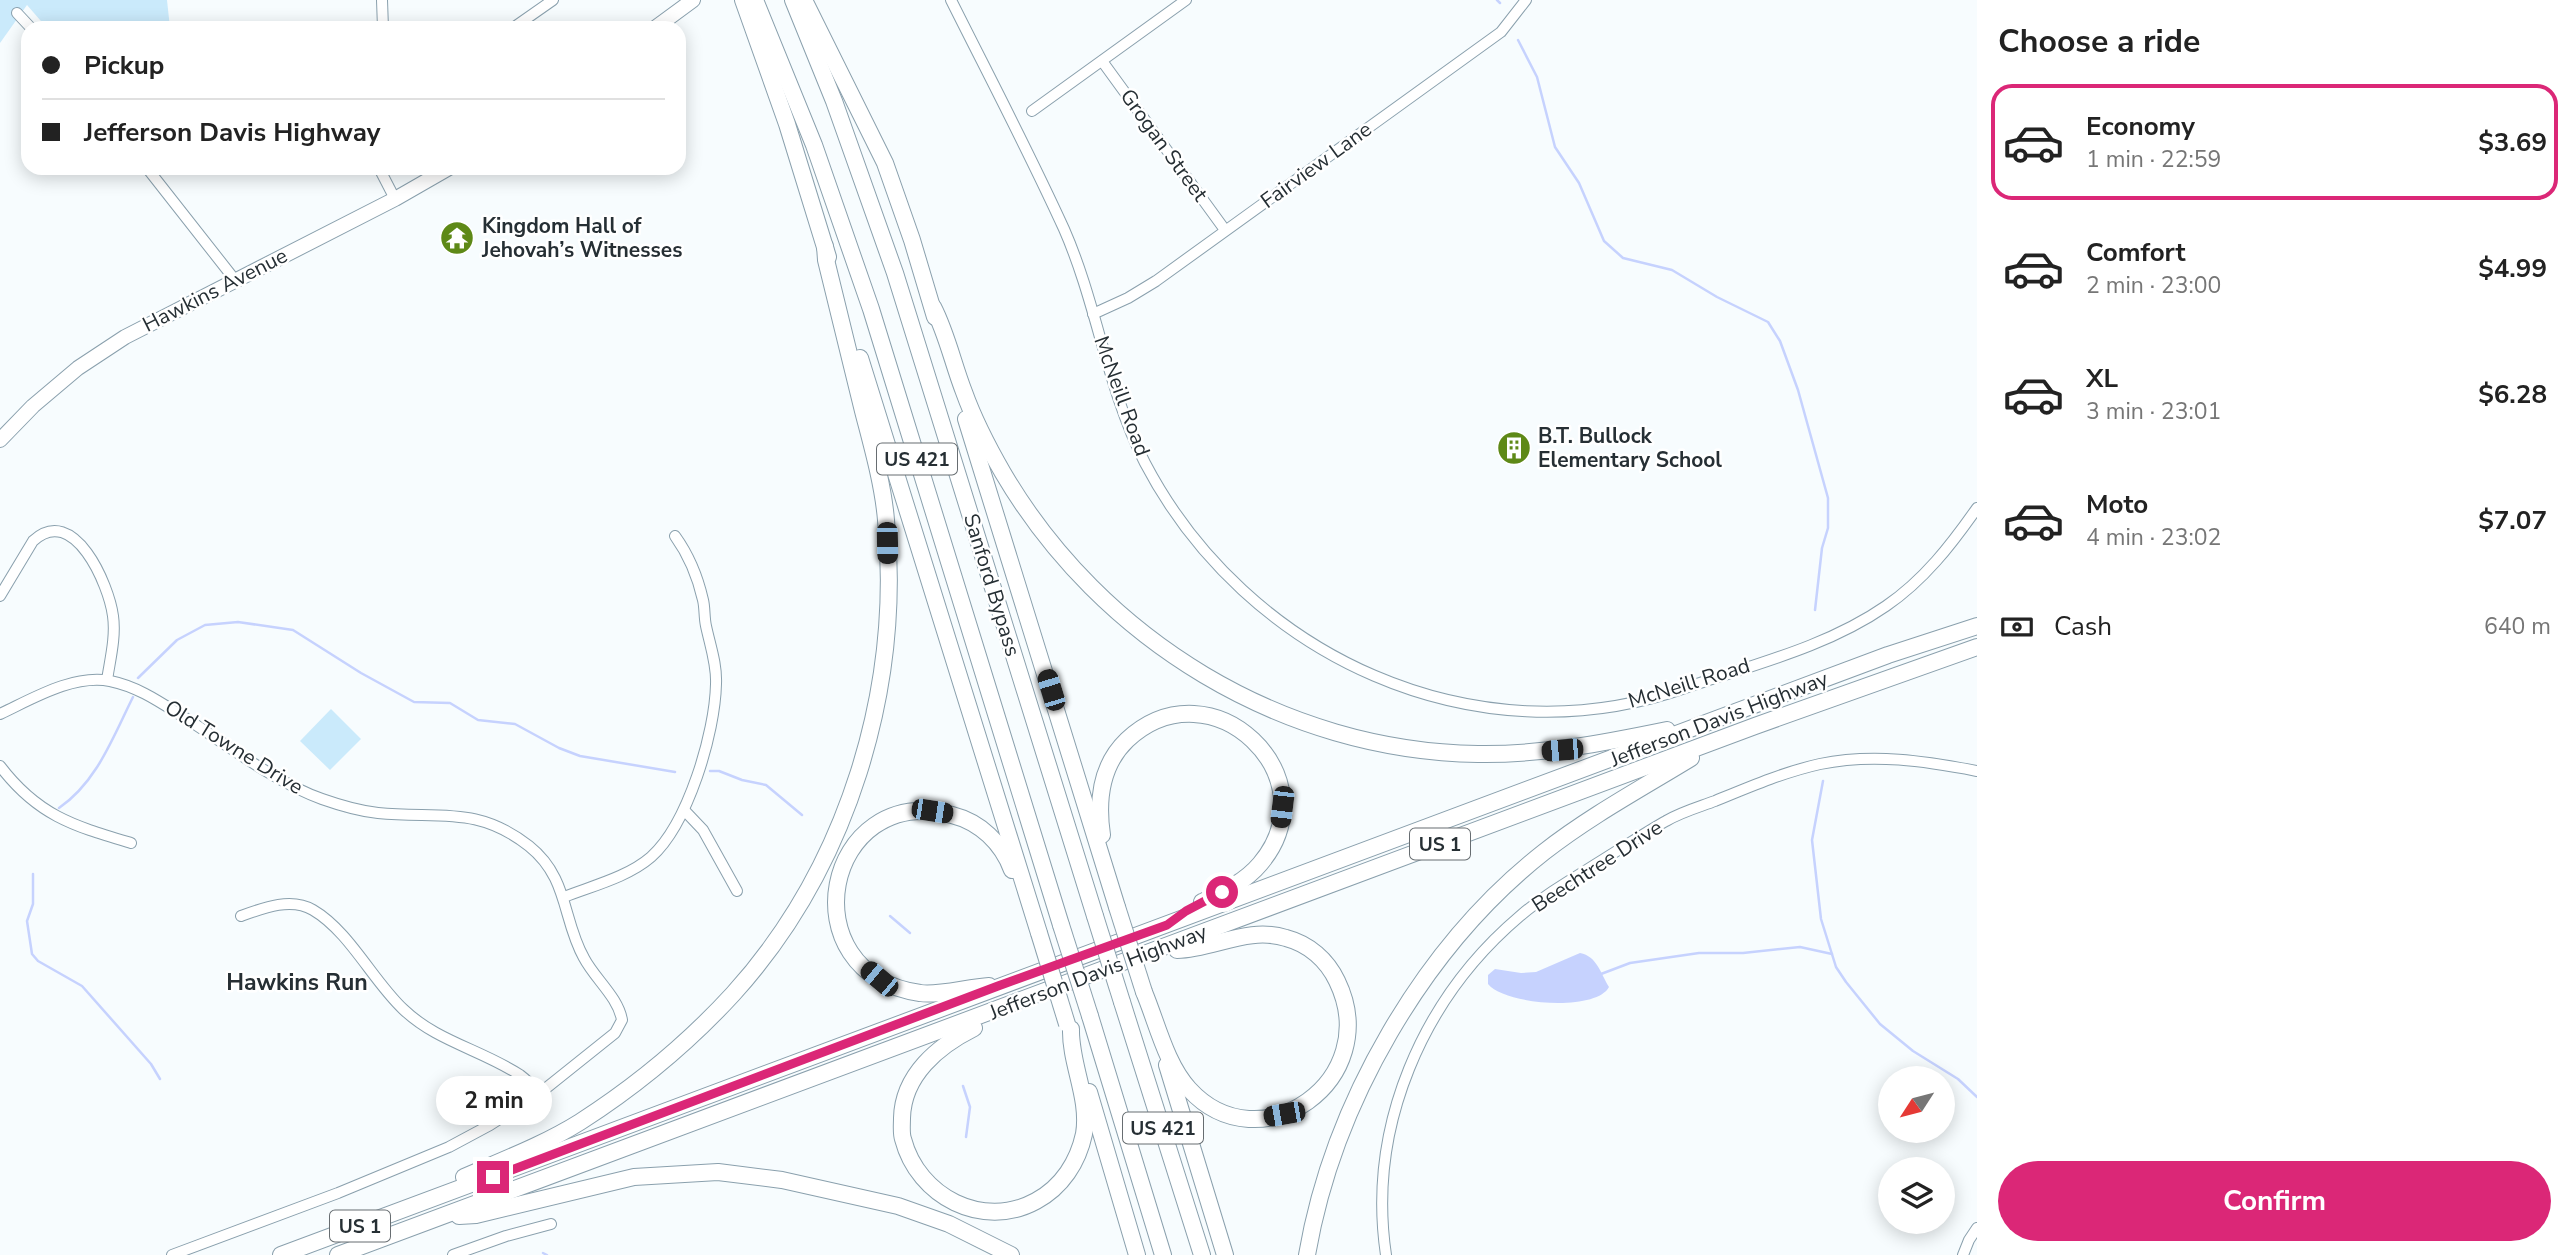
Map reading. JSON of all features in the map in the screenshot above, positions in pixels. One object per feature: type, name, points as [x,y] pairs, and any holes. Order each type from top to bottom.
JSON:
[{"type":"highway","points":[[743,0],[787,124],[1069,1026],[1137,1255]]},
{"type":"highway","name":"Sanford Bypass","points":[[755,0],[814,145],[871,309],[1163,1255]]},
{"type":"highway","name":"Sanford Bypass","points":[[793,0],[839,114],[895,273],[1202,1255]]},
{"type":"highway","points":[[804,0],[885,163],[933,307],[1226,1255]]},
{"type":"highway","points":[[438,1197],[461,1178],[578,1123],[669,1057],[734,993],[786,925],[829,850],[869,740],[880,687],[888,617],[886,519],[873,449],[826,260],[825,246]]},
{"type":"highway","points":[[933,307],[941,322],[964,393],[977,422],[1003,472],[1036,524],[1075,571],[1143,635],[1186,665],[1233,692],[1285,715],[1343,734],[1383,744],[1447,753],[1562,750],[1717,720]]},
{"type":"highway","name":"Jefferson Davis Highway","points":[[281,1255],[1888,655],[1977,626]]},
{"type":"highway","name":"Jefferson Davis Highway","points":[[338,1255],[1728,737],[1977,647]]},
{"type":"highway","points":[[1116,903],[1100,819],[1100,792],[1108,766],[1122,745],[1139,729],[1160,719],[1202,715],[1226,721],[1247,732],[1264,751],[1278,778],[1282,807],[1279,832],[1259,866],[1240,883],[1186,911],[1167,925]]},
{"type":"highway","points":[[1307,1255],[1331,1162],[1364,1080],[1419,986],[1464,930],[1501,890],[1544,852],[1620,800],[1728,737]]},
{"type":"highway","points":[[998,986],[966,987],[923,994],[879,979],[861,964],[848,949],[839,929],[835,910],[839,875],[854,846],[877,824],[894,816],[932,811],[964,818],[995,840],[1010,864],[1039,933]]},
{"type":"highway","points":[[1144,992],[1174,1065],[1190,1090],[1215,1108],[1238,1116],[1258,1119],[1284,1114],[1302,1106],[1320,1093],[1334,1077],[1346,1047],[1348,1011],[1338,984],[1323,959],[1303,944],[1264,934],[1230,938],[1186,950],[1153,951]]},
{"type":"highway","points":[[1002,1008],[983,1024],[940,1048],[924,1064],[911,1083],[903,1106],[902,1138],[916,1167],[933,1189],[955,1204],[981,1212],[1011,1211],[1028,1206],[1062,1181],[1073,1165],[1084,1131],[1084,1105],[1069,1026]]},
{"type":"highway","points":[[439,1217],[476,1215],[634,1177],[718,1172],[782,1180],[898,1206],[949,1224],[1011,1255]]},
{"type":"main road","points":[[664,21],[693,0]]},
{"type":"main road","name":"Hawkins Avenue","points":[[0,440],[33,406],[78,368],[125,337],[437,175]]},
{"type":"street","points":[[382,0],[383,21]]},
{"type":"street","points":[[523,21],[553,0]]},
{"type":"street","name":"McNeill Road","points":[[951,0],[1065,232],[1121,405],[1143,458],[1162,493],[1209,557],[1239,589],[1296,634],[1374,676],[1424,694],[1474,706],[1530,712],[1627,704],[1674,692],[1855,625],[1887,605],[1919,579],[1948,548],[1977,508]]},
{"type":"street","points":[[1032,111],[1186,0]]},
{"type":"street","name":"Fairview Lane","points":[[1093,314],[1156,281],[1501,32],[1526,0]]},
{"type":"street","points":[[16,13],[24,21]]},
{"type":"street","name":"Grogan Street","points":[[1102,61],[1226,230]]},
{"type":"street","points":[[152,175],[235,280]]},
{"type":"street","points":[[383,175],[395,199]]},
{"type":"street","points":[[0,596],[33,541],[39,536],[50,531],[66,534],[78,543],[98,570],[107,588],[112,608],[113,645],[107,680]]},
{"type":"street","points":[[564,897],[640,866],[666,840],[684,810],[710,730],[716,684],[703,600],[684,549],[675,536]]},
{"type":"street","name":"Old Towne Drive","points":[[0,714],[68,683],[107,680],[158,699],[286,784],[320,798],[376,813],[459,815],[486,820],[531,848],[553,872],[583,957],[620,1009],[622,1020],[615,1033],[540,1093]]},
{"type":"street","name":"Beechtree Drive","points":[[1385,1255],[1382,1188],[1389,1132],[1402,1087],[1433,1016],[1483,951],[1521,916],[1563,885],[1669,820],[1759,783],[1820,764],[1893,758],[1977,771]]},
{"type":"street","points":[[0,766],[25,796],[46,811],[131,844]]},
{"type":"street","points":[[684,810],[703,830],[737,891]]},
{"type":"street","points":[[172,1255],[338,1193],[449,1147],[540,1093],[520,1075],[416,1021],[389,995],[345,939],[311,909],[297,905],[278,905],[241,916]]},
{"type":"street","points":[[453,1255],[506,1236],[551,1224]]},
{"type":"street","points":[[1964,1255],[1977,1228]]},
{"type":"shaded area","points":[[0,0],[167,0],[169,21],[41,21],[27,5],[0,43]]},
{"type":"shaded area","points":[[331,709],[361,739],[330,770],[300,741]]},
{"type":"water","points":[[1580,953],[1595,962],[1609,987],[1601,995],[1569,1003],[1550,1003],[1512,997],[1488,984],[1488,975],[1495,969],[1536,972]]},
{"type":"waterway","points":[[1497,0],[1500,3]]},
{"type":"waterway","points":[[1518,40],[1537,77],[1555,147],[1579,183],[1604,241],[1623,258],[1672,270],[1717,297],[1768,322],[1780,341],[1798,390],[1828,498],[1828,528],[1822,548],[1815,610]]},
{"type":"waterway","points":[[138,678],[177,640],[205,625],[238,622],[293,630],[361,673],[414,702],[450,703],[478,720],[515,724],[580,756],[675,772]]},
{"type":"waterway","points":[[59,808],[94,772],[133,697]]},
{"type":"waterway","points":[[710,771],[719,771],[766,785],[802,815]]},
{"type":"waterway","points":[[1823,781],[1812,840],[1821,919],[1836,967],[1880,1024],[1913,1051],[1958,1079],[1977,1097]]},
{"type":"waterway","points":[[33,874],[33,904],[27,921],[32,954],[38,961],[82,986],[151,1064],[160,1079]]},
{"type":"waterway","points":[[890,916],[910,933]]},
{"type":"waterway","points":[[1601,974],[1630,963],[1699,953],[1743,953],[1800,947],[1832,954]]},
{"type":"waterway","points":[[963,1086],[970,1107],[966,1137]]},
{"type":"waterway","points":[[543,1253],[547,1255]]},
{"type":"place","name":"Kingdom Hall of Jehovah’s Witnesses","points":[[457,238]]},
{"type":"place","name":"B.T. Bullock Elementary School","points":[[1514,448]]},
{"type":"district","name":"Hawkins Run","points":[[297,982]]},
{"type":"route","points":[[493,1177],[1167,925],[1186,911],[1222,892]]}]
